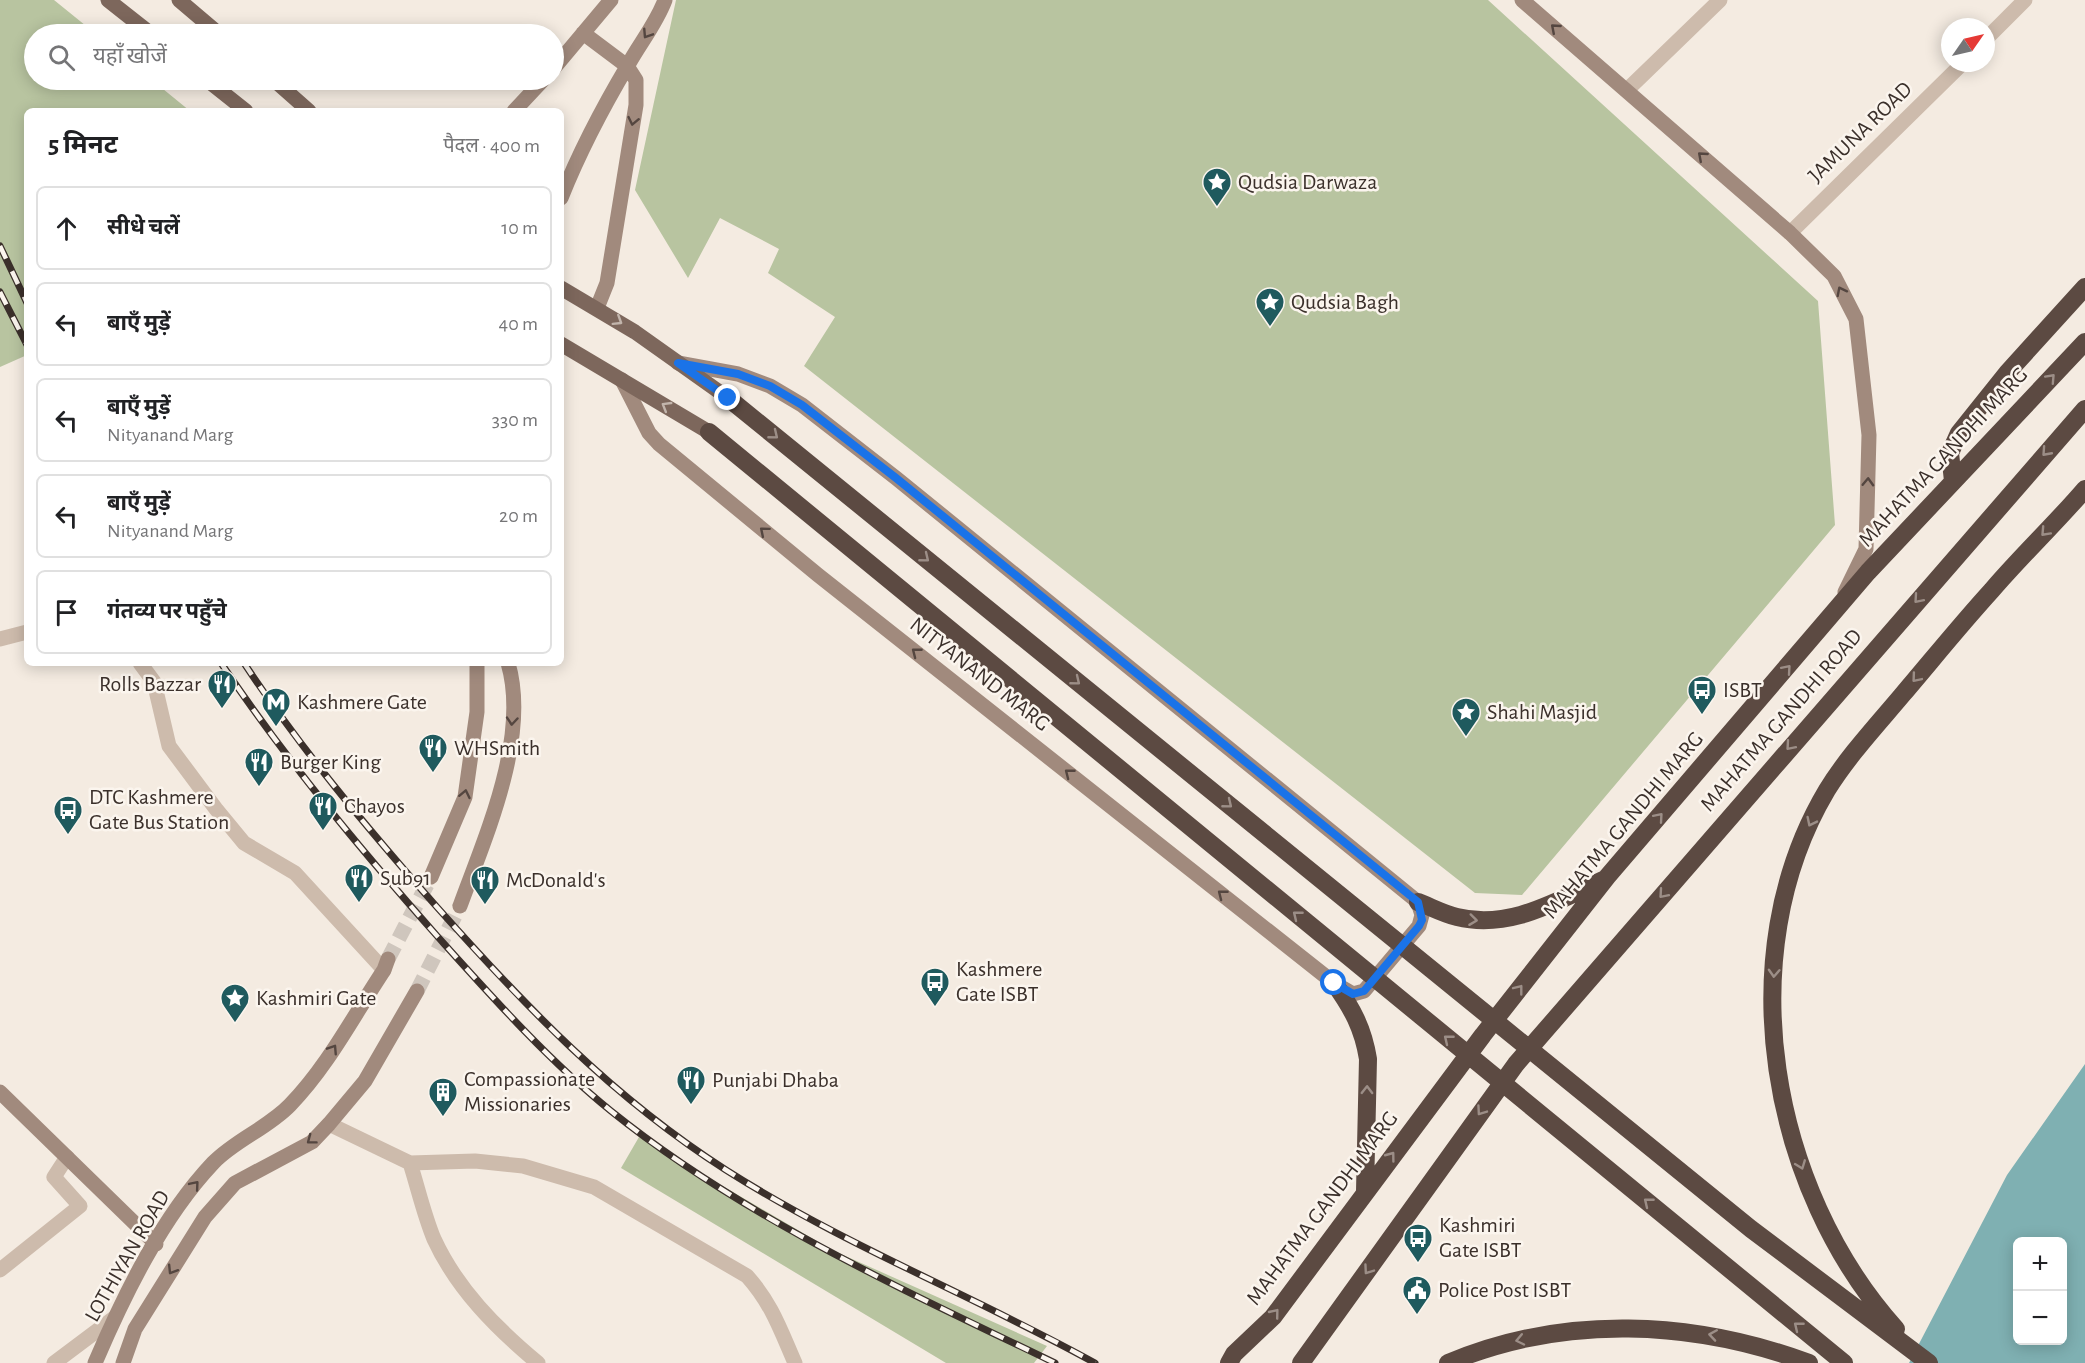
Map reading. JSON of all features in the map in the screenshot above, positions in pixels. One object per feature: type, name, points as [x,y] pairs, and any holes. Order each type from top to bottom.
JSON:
[{"type":"highway","points":[[1953,481],[1950,453],[1953,442],[2007,373],[2085,287]]},
{"type":"highway","name":"MAHATMA GANDHI MARG","points":[[1229,1360],[1273,1317],[1483,1035],[1607,877],[1833,616],[1868,572],[2085,342]]},
{"type":"highway","points":[[728,398],[1750,1229],[1926,1361]]},
{"type":"highway","name":"MAHATMA GANDHI ROAD","points":[[1301,1363],[1516,1064],[2085,408]]},
{"type":"highway","points":[[709,432],[1844,1363]]},
{"type":"highway","points":[[1926,1361],[1883,1314],[1848,1265],[1819,1211],[1797,1155],[1782,1096],[1774,1036],[1773,975],[1780,915],[1807,830],[1827,790],[1852,754],[1992,590],[2085,489]]},
{"type":"highway","points":[[1418,902],[1455,917],[1502,920],[1533,912],[1607,877]]},
{"type":"highway","points":[[1334,983],[1357,1018],[1365,1040],[1368,1059],[1365,1191]]},
{"type":"highway","points":[[1448,1363],[1514,1341],[1565,1332],[1617,1327],[1670,1329],[1721,1336],[1773,1349],[1809,1363]]},
{"type":"main road","points":[[108,0],[138,24]]},
{"type":"main road","points":[[179,0],[207,24]]},
{"type":"main road","points":[[564,56],[611,0]]},
{"type":"main road","points":[[567,170],[659,15],[665,0]]},
{"type":"main road","points":[[1522,0],[1790,233],[1834,276],[1856,320],[1869,435],[1866,549],[1833,616]]},
{"type":"main road","points":[[583,33],[627,66],[636,80],[636,105],[607,283],[597,308]]},
{"type":"main road","points":[[220,90],[242,108]]},
{"type":"main road","points":[[285,90],[306,108]]},
{"type":"main road","points":[[517,108],[534,90]]},
{"type":"main road","points":[[564,289],[597,308],[728,398]]},
{"type":"main road","points":[[564,346],[709,432]]},
{"type":"main road","points":[[678,363],[738,374],[770,386],[802,405],[896,478],[1418,902]]},
{"type":"main road","name":"NITYANAND MARG","points":[[622,380],[649,433],[659,444],[818,575],[1334,983],[1353,994],[1364,991],[1419,926],[1422,920],[1418,902]]},
{"type":"main road","points":[[431,878],[465,797],[477,712],[477,666]]},
{"type":"main road","points":[[460,906],[492,824],[506,772],[513,705],[512,676],[509,666]]},
{"type":"main road","name":"LOTHIYAN ROAD","points":[[95,1363],[114,1318],[177,1206],[215,1161],[289,1106],[327,1057],[386,965]]},
{"type":"main road","name":"LOTHIYAN ROAD","points":[[123,1363],[135,1329],[205,1217],[235,1184],[312,1142],[329,1125],[364,1081],[417,991]]},
{"type":"main road","points":[[0,1092],[156,1244]]},
{"type":"street","points":[[1627,90],[1720,0]]},
{"type":"street","points":[[1995,30],[2025,0]]},
{"type":"street","name":"JAMUNA ROAD","points":[[1790,233],[1954,72]]},
{"type":"street","points":[[0,639],[24,633]]},
{"type":"street","points":[[142,666],[154,682],[169,746],[216,809],[244,843],[295,873],[386,965]]},
{"type":"street","points":[[329,1125],[410,1163],[475,1161],[514,1165],[594,1187],[747,1276],[761,1292],[779,1321],[795,1363]]},
{"type":"street","points":[[0,1270],[79,1207],[54,1177],[67,1157]]},
{"type":"street","points":[[410,1163],[433,1237],[462,1287],[489,1318],[538,1363]]},
{"type":"street","points":[[54,1363],[114,1318]]},
{"type":"green space","points":[[0,0],[54,0],[84,24],[24,24],[24,90],[164,90],[186,108],[24,108],[24,356],[0,367]]},
{"type":"green space","points":[[676,0],[1488,0],[1818,301],[1835,525],[1522,895],[1475,893],[804,366],[835,317],[768,273],[779,249],[720,218],[688,278],[635,190]]},
{"type":"green space","points":[[639,1137],[832,1250],[1047,1346],[1034,1363],[946,1363],[621,1168]]},
{"type":"water","points":[[2085,1064],[2085,1363],[1909,1363],[2007,1175]]},
{"type":"tunnel","points":[[388,959],[431,877]]},
{"type":"tunnel","points":[[417,991],[460,906]]},
{"type":"railway","points":[[0,246],[24,297]]},
{"type":"railway","points":[[0,292],[24,339]]},
{"type":"railway","points":[[223,666],[298,769],[409,904],[521,1027],[565,1071],[611,1111],[662,1150],[770,1218],[882,1279],[1055,1363]]},
{"type":"railway","points":[[246,666],[288,726],[336,788],[436,906],[537,1014],[608,1081],[645,1112],[684,1142],[771,1197],[1095,1363]]},
{"type":"place","name":"Qudsia Darwaza","points":[[1217,208]]},
{"type":"place","name":"Qudsia Bagh","points":[[1270,328]]},
{"type":"place","name":"Rolls Bazzar","points":[[222,710]]},
{"type":"place","name":"ISBT","points":[[1702,716]]},
{"type":"place","name":"Kashmere Gate","points":[[276,728]]},
{"type":"place","name":"Shahi Masjid","points":[[1466,738]]},
{"type":"place","name":"WHSmith","points":[[433,774]]},
{"type":"place","name":"Burger King","points":[[259,788]]},
{"type":"place","name":"Chayos","points":[[323,832]]},
{"type":"place","name":"DTC Kashmere Gate Bus Station","points":[[68,836]]},
{"type":"place","name":"Sub91","points":[[359,904]]},
{"type":"place","name":"McDonald's","points":[[485,906]]},
{"type":"place","name":"Kashmere Gate ISBT","points":[[935,1008]]},
{"type":"place","name":"Kashmiri Gate","points":[[235,1024]]},
{"type":"place","name":"Punjabi Dhaba","points":[[691,1106]]},
{"type":"place","name":"Compassionate Missionaries","points":[[443,1118]]},
{"type":"place","name":"Kashmiri Gate ISBT","points":[[1418,1264]]},
{"type":"place","name":"Police Post ISBT","points":[[1417,1316]]},
{"type":"route","points":[[728,398],[678,363],[738,374],[770,386],[802,405],[896,478],[1418,902],[1422,915],[1419,926],[1364,991],[1353,994],[1334,983]]}]
